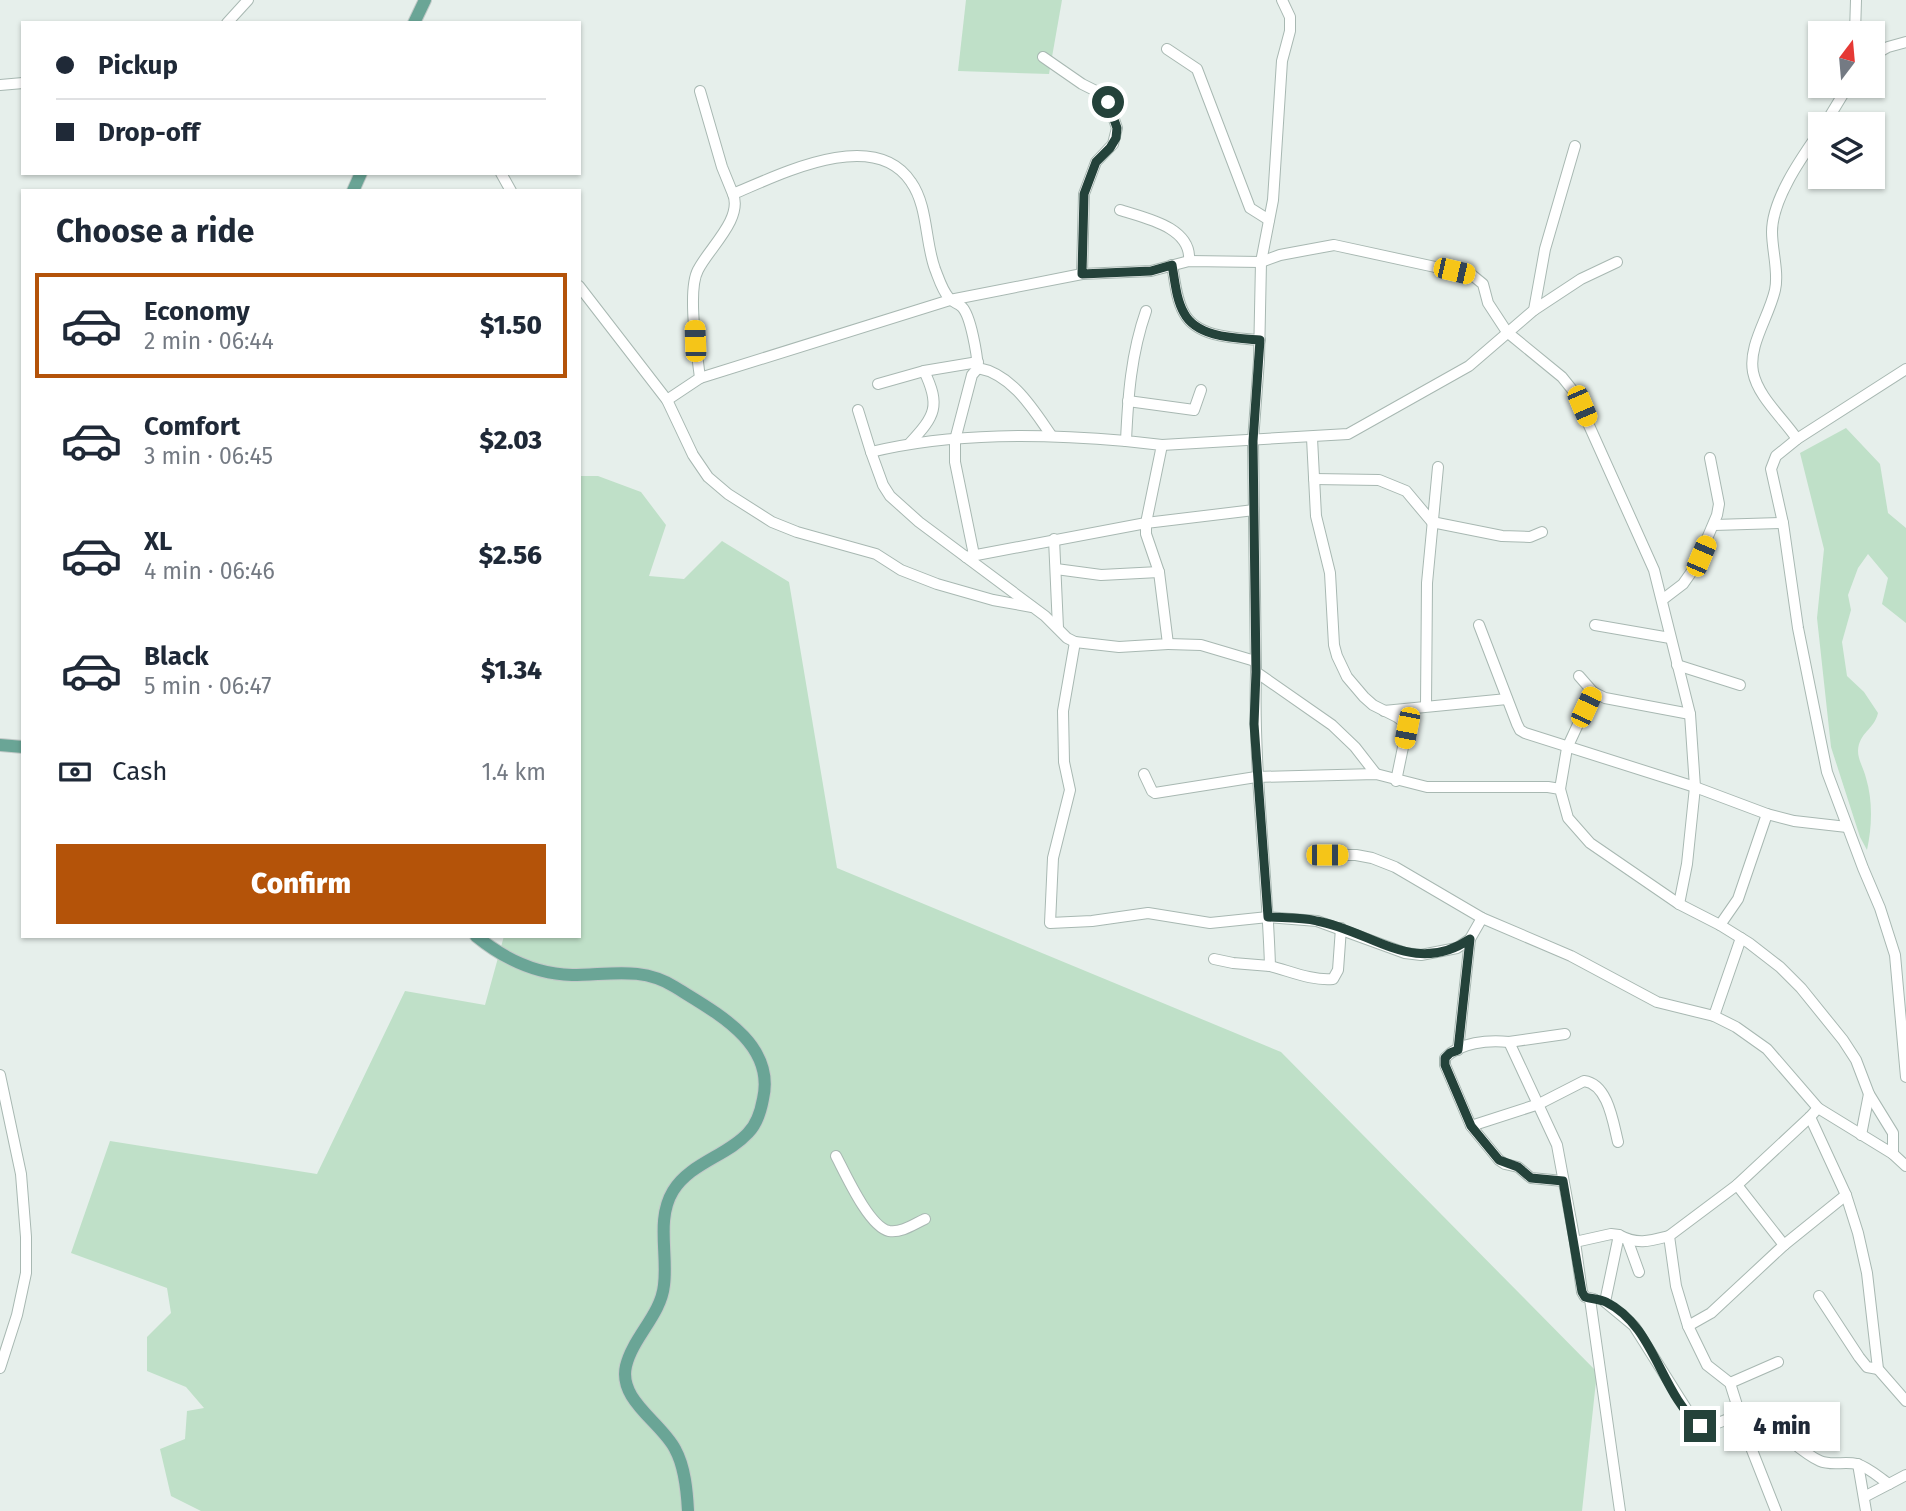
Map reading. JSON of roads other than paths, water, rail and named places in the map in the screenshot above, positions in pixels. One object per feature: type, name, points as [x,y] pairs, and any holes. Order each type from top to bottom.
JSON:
[{"type":"main road","points":[[415,21],[425,0]]},
{"type":"main road","points":[[0,744],[21,747]]},
{"type":"main road","points":[[479,938],[495,951],[523,966],[571,975],[622,971],[640,973],[673,985],[737,1028],[756,1052],[761,1064],[765,1091],[758,1117],[749,1133],[685,1177],[668,1200],[664,1217],[664,1285],[659,1304],[633,1349],[626,1367],[626,1386],[636,1404],[654,1420],[677,1451],[687,1490],[688,1511]]},
{"type":"street","points":[[229,21],[248,0]]},
{"type":"street","points":[[1270,966],[1265,849],[1256,777],[1254,724],[1256,667],[1253,441],[1260,340],[1261,262],[1273,200],[1282,61],[1290,31],[1290,18],[1282,0]]},
{"type":"street","points":[[1855,21],[1856,0]]},
{"type":"street","points":[[1885,49],[1906,41]]},
{"type":"street","points":[[1167,49],[1197,69],[1250,208],[1269,220]]},
{"type":"street","points":[[1043,57],[1082,84],[1102,94],[1108,102],[1117,128],[1113,144],[1096,162],[1084,194],[1082,274]]},
{"type":"street","points":[[0,85],[21,83]]},
{"type":"street","points":[[700,90],[722,167],[736,202],[735,214],[697,271],[694,282],[695,341],[700,377]]},
{"type":"street","points":[[1534,310],[1545,249],[1575,146]]},
{"type":"street","points":[[1797,439],[1760,390],[1754,376],[1752,360],[1776,288],[1772,228],[1777,209],[1796,166],[1808,148]]},
{"type":"street","points":[[733,194],[818,161],[866,156],[896,166],[911,180],[917,193],[932,261],[950,300],[965,310],[978,365],[972,375],[955,440],[955,462],[970,556]]},
{"type":"street","points":[[1120,210],[1171,229],[1188,247],[1189,261]]},
{"type":"street","points":[[667,400],[700,377],[950,300],[1082,274],[1151,271],[1189,261],[1261,262],[1280,255],[1334,246],[1472,275],[1483,284],[1488,303],[1507,332],[1562,377],[1574,392],[1645,548],[1662,600],[1690,714],[1695,787],[1679,904]]},
{"type":"street","points":[[871,452],[910,443],[1051,435],[1162,445],[1348,434],[1469,366],[1534,310],[1581,279],[1617,261]]},
{"type":"street","points":[[1172,265],[1178,299],[1190,322],[1223,337],[1260,340]]},
{"type":"street","points":[[581,289],[667,400],[693,455],[708,477],[728,494],[772,522],[820,540],[876,554],[901,570],[937,584],[993,600],[1035,608]]},
{"type":"street","points":[[1126,442],[1136,339],[1146,311]]},
{"type":"street","points":[[878,384],[924,371],[978,365],[1018,392],[1051,435]]},
{"type":"street","points":[[1906,369],[1797,439],[1771,464],[1783,523],[1798,628],[1827,772],[1894,948],[1906,1077]]},
{"type":"street","points":[[910,443],[928,423],[934,408],[935,397],[924,371]]},
{"type":"street","points":[[1128,401],[1194,410],[1201,390]]},
{"type":"street","points":[[858,410],[883,485],[890,496],[919,522],[970,556],[1035,608],[1067,638],[1075,642],[1119,647],[1201,645],[1256,667],[1332,725],[1355,747],[1376,775]]},
{"type":"street","points":[[1312,438],[1316,516],[1330,573],[1334,645],[1347,677],[1355,687],[1373,705],[1405,723],[1407,728],[1396,781]]},
{"type":"street","points":[[1162,445],[1146,534],[1159,572],[1168,644]]},
{"type":"street","points":[[1662,600],[1683,584],[1695,567],[1714,525],[1719,504],[1710,458]]},
{"type":"street","points":[[1426,705],[1427,583],[1438,467]]},
{"type":"street","points":[[1314,480],[1379,480],[1406,491],[1432,522],[1502,536],[1530,537],[1542,532]]},
{"type":"street","points":[[970,556],[1146,523],[1254,510]]},
{"type":"street","points":[[1714,525],[1783,523]]},
{"type":"street","points":[[1054,539],[1058,628]]},
{"type":"street","points":[[1056,569],[1101,575],[1159,572]]},
{"type":"street","points":[[1479,625],[1520,730],[1567,748],[1695,787],[1767,814],[1794,821],[1847,827]]},
{"type":"street","points":[[1595,625],[1670,638]]},
{"type":"street","points":[[1075,642],[1063,711],[1064,762],[1070,790],[1053,858],[1050,923],[1092,921],[1148,913],[1210,923],[1268,917],[1317,920],[1405,953],[1421,955],[1457,948],[1470,939]]},
{"type":"street","points":[[1677,665],[1740,685]]},
{"type":"street","points":[[1578,676],[1593,692],[1623,703],[1690,714]]},
{"type":"street","points":[[1593,692],[1567,748],[1560,789],[1568,818],[1590,843],[1679,904],[1741,938],[1780,967],[1843,1040],[1856,1060],[1869,1094],[1893,1133],[1893,1154]]},
{"type":"street","points":[[1384,711],[1507,699]]},
{"type":"street","points":[[1144,774],[1155,793],[1256,777],[1376,775],[1427,787],[1453,789],[1560,789]]},
{"type":"street","points":[[1720,925],[1738,899],[1767,814]]},
{"type":"street","points":[[1327,855],[1356,855],[1383,862],[1482,918],[1571,956],[1657,1002],[1714,1016],[1736,1027],[1767,1049],[1818,1108],[1893,1154],[1906,1166]]},
{"type":"street","points":[[1458,1050],[1470,939],[1482,918]]},
{"type":"street","points":[[1214,959],[1270,966],[1301,975],[1333,979],[1338,970],[1341,928]]},
{"type":"street","points":[[1714,1016],[1741,938]]},
{"type":"street","points":[[1563,1181],[1531,1178],[1518,1167],[1499,1160],[1471,1126],[1445,1065],[1445,1058],[1450,1053],[1478,1042],[1509,1042],[1565,1034]]},
{"type":"street","points":[[1509,1042],[1557,1145],[1585,1297],[1605,1302],[1634,1326],[1692,1418],[1700,1426],[1711,1426],[1741,1415],[1751,1416],[1769,1425],[1820,1461],[1858,1464],[1889,1484]]},
{"type":"street","points":[[0,1075],[21,1174],[26,1237],[26,1273],[0,1368]]},
{"type":"street","points":[[1471,1126],[1539,1104],[1584,1081],[1592,1082],[1610,1110],[1618,1142]]},
{"type":"street","points":[[1861,1135],[1869,1094]]},
{"type":"street","points":[[1576,1242],[1611,1234],[1644,1242],[1669,1236],[1737,1185],[1818,1108]]},
{"type":"street","points":[[1810,1118],[1846,1195],[1866,1261],[1878,1369],[1906,1401]]},
{"type":"street","points":[[836,1156],[855,1193],[878,1226],[888,1231],[902,1231],[925,1219]]},
{"type":"street","points":[[1737,1185],[1784,1245]]},
{"type":"street","points":[[1688,1326],[1711,1313],[1784,1245],[1846,1195]]},
{"type":"street","points":[[1669,1236],[1675,1286],[1688,1326],[1707,1365],[1730,1383],[1774,1510]]},
{"type":"street","points":[[1623,1237],[1639,1272]]},
{"type":"street","points":[[1605,1302],[1623,1237]]},
{"type":"street","points":[[1819,1296],[1867,1367],[1878,1369]]},
{"type":"street","points":[[1590,1299],[1620,1511]]},
{"type":"street","points":[[1730,1383],[1778,1362]]},
{"type":"street","points":[[1858,1464],[1866,1511]]},
{"type":"street","points":[[1864,1497],[1906,1475]]}]
